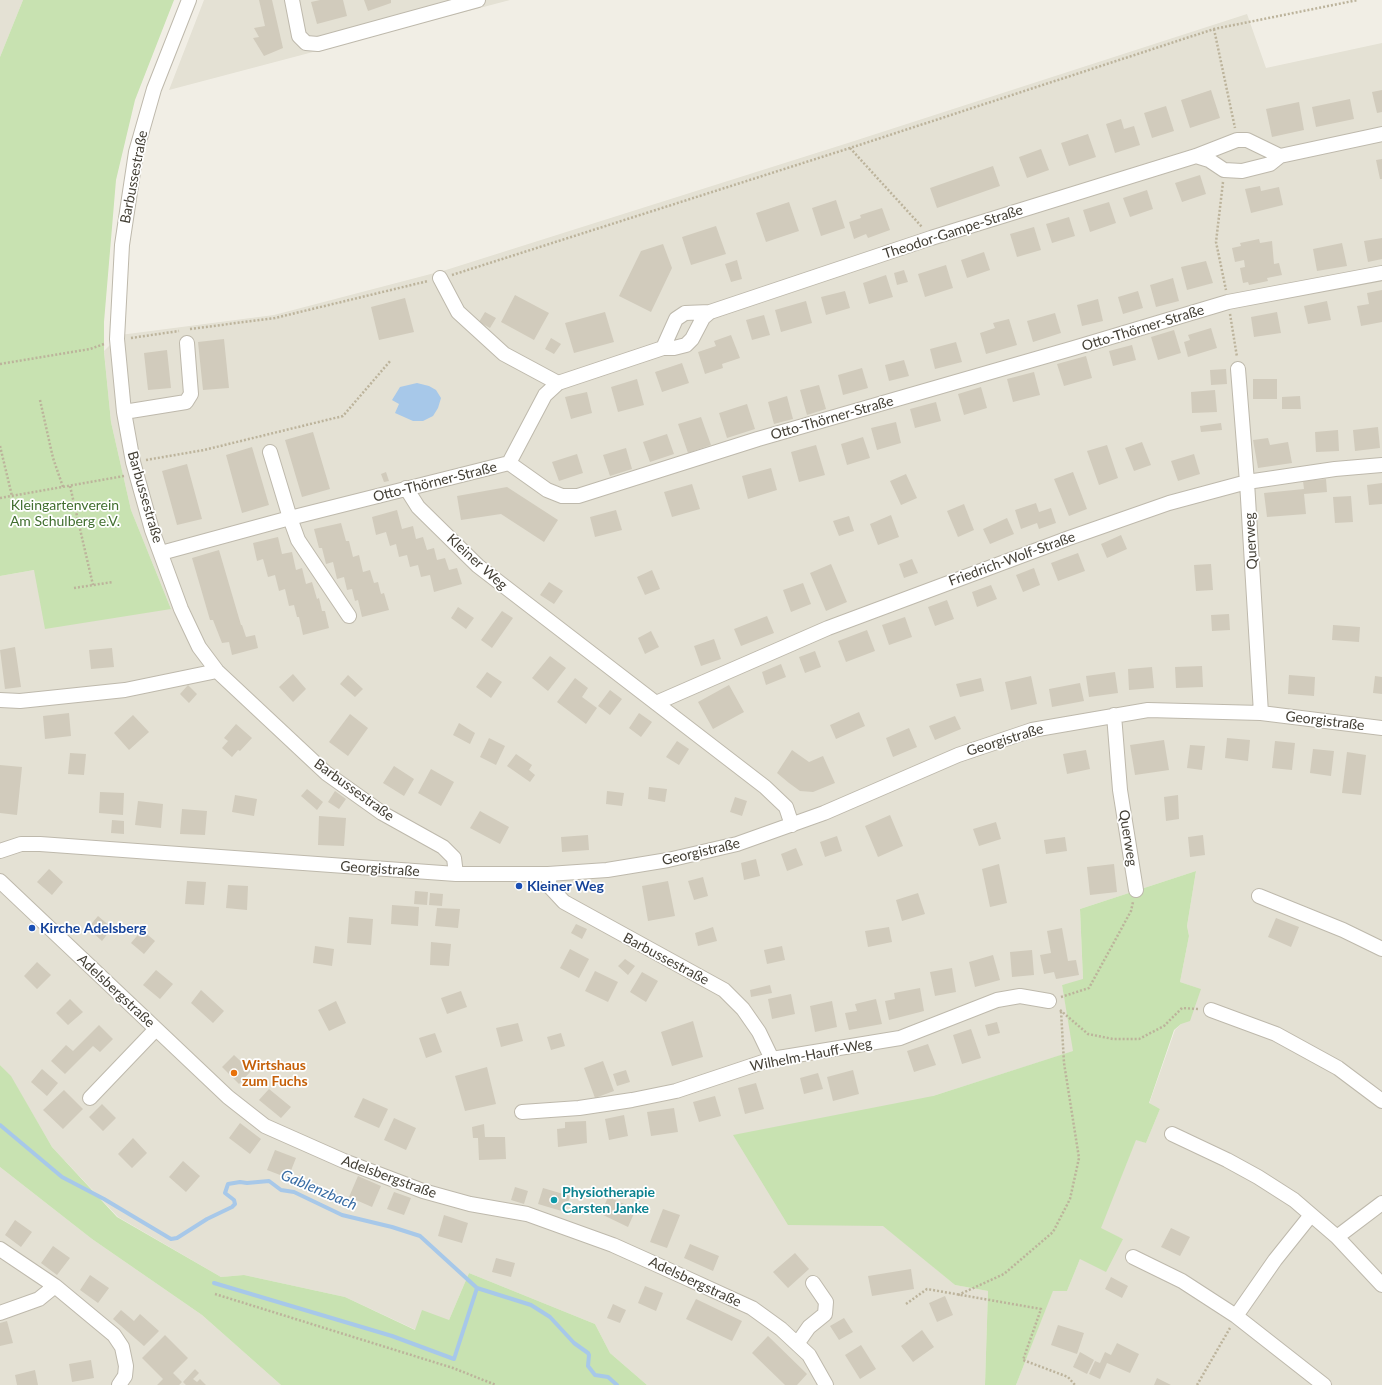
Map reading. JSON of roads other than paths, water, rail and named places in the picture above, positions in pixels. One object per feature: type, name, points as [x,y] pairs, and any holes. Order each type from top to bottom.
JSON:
[{"type":"street","name":"Barbussestraße","points":[[189,0],[154,89],[136,152],[122,246],[117,339],[124,412],[134,468],[152,530],[181,609],[199,647],[217,671],[326,773],[382,813],[443,847],[454,858],[456,874]]},
{"type":"street","points":[[292,0],[299,36],[306,43],[318,44],[478,0]]},
{"type":"street","points":[[1196,156],[1209,160],[1224,170],[1242,171],[1270,164],[1280,156],[1382,134]]},
{"type":"street","name":"Theodor-Gampe-Straße","points":[[663,348],[676,319],[685,313],[710,312],[931,238],[1196,156],[1237,140],[1247,140],[1280,156]]},
{"type":"street","name":"Otto-Thörner-Straße","points":[[161,553],[406,488],[509,464],[547,490],[562,496],[578,496],[758,439],[1228,302],[1382,273]]},
{"type":"street","points":[[440,278],[458,312],[498,349],[504,354],[558,383]]},
{"type":"street","points":[[509,464],[545,395],[558,383],[663,348],[674,348],[686,345],[692,340],[703,318],[710,312]]},
{"type":"street","points":[[124,412],[186,402],[191,394],[187,337]]},
{"type":"street","name":"Querweg","points":[[1238,365],[1247,482],[1261,713]]},
{"type":"street","points":[[270,452],[298,540],[349,616]]},
{"type":"street","name":"Friedrich-Wolf-Straße","points":[[656,703],[828,628],[1069,538],[1170,503],[1247,482],[1335,469],[1382,465]]},
{"type":"street","name":"Kleiner Weg","points":[[406,488],[418,507],[478,566],[765,787],[786,807],[792,825]]},
{"type":"street","points":[[0,700],[20,701],[125,690],[217,671]]},
{"type":"street","name":"Georgistraße","points":[[0,852],[21,844],[40,844],[456,874],[548,874],[607,870],[668,860],[737,844],[838,807],[958,755],[1032,730],[1148,710],[1261,713],[1382,728]]},
{"type":"street","name":"Querweg","points":[[1114,715],[1120,790],[1136,890]]},
{"type":"street","name":"Barbussestraße","points":[[548,874],[550,887],[564,902],[724,990],[743,1009],[759,1032],[772,1059]]},
{"type":"street","name":"Adelsbergstraße","points":[[0,882],[228,1097],[265,1126],[344,1161],[423,1191],[470,1204],[527,1214],[613,1245],[752,1308],[781,1329],[809,1355],[826,1385]]},
{"type":"street","points":[[1258,896],[1343,930],[1382,949]]},
{"type":"street","name":"Wilhelm-Hauff-Weg","points":[[522,1112],[579,1108],[632,1100],[676,1091],[772,1059],[900,1038],[998,1000],[1020,996],[1049,1002]]},
{"type":"street","points":[[1211,1010],[1276,1034],[1338,1068],[1382,1101]]},
{"type":"street","points":[[90,1098],[156,1029]]},
{"type":"street","points":[[1172,1134],[1258,1176],[1294,1200],[1337,1237],[1382,1285]]},
{"type":"street","points":[[1337,1237],[1382,1203]]},
{"type":"street","points":[[1236,1316],[1275,1260],[1311,1215]]},
{"type":"street","points":[[0,1249],[55,1286],[79,1305],[118,1341],[122,1347],[126,1361],[124,1384]]},
{"type":"street","points":[[1133,1257],[1182,1281],[1236,1316],[1324,1385]]},
{"type":"street","points":[[797,1344],[809,1327],[825,1314],[826,1302],[813,1283]]},
{"type":"street","points":[[0,1313],[39,1299],[55,1286]]},
{"type":"water","points":[[417,383],[429,386],[436,390],[441,398],[438,408],[433,416],[423,421],[413,421],[395,413],[399,404],[392,400],[400,387]]},
{"type":"waterway","name":"Gablenzbach","points":[[0,1125],[62,1177],[104,1199],[171,1239],[177,1238],[207,1219],[232,1207],[235,1204],[234,1200],[225,1193],[228,1184],[269,1181],[281,1190],[294,1192],[342,1215],[392,1227],[420,1236],[477,1288],[531,1305],[550,1317],[574,1343],[588,1353],[588,1366],[595,1375],[608,1377],[617,1385]]},
{"type":"waterway","points":[[214,1283],[392,1336],[454,1359],[477,1288]]},
{"type":"place","name":"Kleiner Weg","points":[[519,886]]},
{"type":"place","name":"Kirche Adelsberg","points":[[32,928]]},
{"type":"place","name":"Wirtshaus zum Fuchs","points":[[234,1073]]},
{"type":"place","name":"Physiotherapie Carsten Janke","points":[[554,1200]]},
{"type":"park label","name":"Kleingartenverein Am Schulberg e.V.","points":[[65,514]]}]
